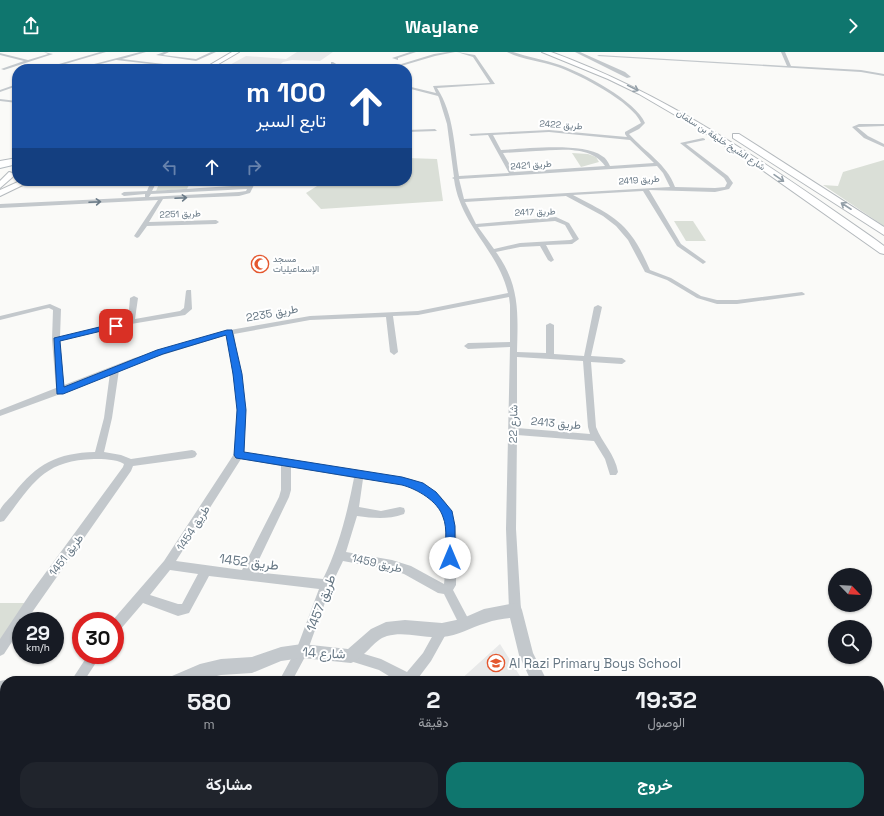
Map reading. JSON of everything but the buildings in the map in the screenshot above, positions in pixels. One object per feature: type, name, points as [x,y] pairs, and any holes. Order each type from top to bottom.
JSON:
[{"type":"highway","points":[[538,52],[610,77]]},
{"type":"highway","name":"شارع الشيخ خليفة بن سلمان","points":[[545,52],[610,77],[712,132],[867,238],[884,252]]},
{"type":"highway","points":[[564,52],[594,62]]},
{"type":"highway","points":[[569,52],[648,86]]},
{"type":"highway","name":"شارع الشيخ خليفة بن سلمان","points":[[727,130],[882,230]]},
{"type":"main road","points":[[213,64],[236,52]]},
{"type":"main road","points":[[223,64],[244,52]]},
{"type":"main road","points":[[0,164],[12,162]]},
{"type":"main road","points":[[0,172],[12,175]]},
{"type":"main road","points":[[0,185],[12,176]]},
{"type":"main road","points":[[0,193],[16,186]]},
{"type":"street","points":[[18,64],[51,54],[46,52]]},
{"type":"street","points":[[60,64],[100,52]]},
{"type":"street","points":[[96,64],[144,52]]},
{"type":"street","points":[[152,56],[167,52]]},
{"type":"street","points":[[158,55],[196,60],[214,52]]},
{"type":"street","points":[[397,59],[394,58],[414,52]]},
{"type":"street","points":[[424,52],[435,55]]},
{"type":"street","points":[[404,64],[435,55],[453,52]]},
{"type":"street","points":[[440,95],[434,87],[493,84],[474,56],[460,52]]},
{"type":"street","points":[[509,52],[567,70],[637,111],[643,120],[643,123],[627,134],[668,175],[673,188]]},
{"type":"street","points":[[578,52],[629,77]]},
{"type":"street","points":[[783,52],[789,66]]},
{"type":"street","points":[[0,53],[30,61]]},
{"type":"street","points":[[599,56],[789,66],[882,74]]},
{"type":"street","points":[[116,59],[160,64]]},
{"type":"street","points":[[1,68],[12,65]]},
{"type":"street","points":[[0,75],[11,71],[1,68]]},
{"type":"street","points":[[0,85],[12,86]]},
{"type":"street","points":[[1,90],[12,87]]},
{"type":"street","points":[[412,88],[440,95]]},
{"type":"street","name":"شارع 22","points":[[440,95],[448,123],[455,178],[462,202],[474,226],[503,268],[512,294],[514,309],[514,354],[511,529],[515,610],[526,655],[536,676]]},
{"type":"street","points":[[0,100],[12,101]]},
{"type":"street","points":[[884,125],[859,125],[854,127],[866,137],[884,146]]},
{"type":"street","points":[[412,131],[435,130]]},
{"type":"street","name":"طريق 2422","points":[[471,135],[549,131],[631,139]]},
{"type":"street","points":[[490,134],[512,174]]},
{"type":"street","name":"طريق 2419","points":[[462,202],[645,189],[673,188],[718,190],[728,187],[729,181],[724,175],[682,143],[703,139]]},
{"type":"street","name":"طريق 2421","points":[[500,152],[551,150],[587,152],[601,157],[609,168]]},
{"type":"street","name":"طريق 2421","points":[[455,178],[658,164]]},
{"type":"street","points":[[145,199],[151,186]]},
{"type":"street","points":[[0,201],[250,187],[248,192],[239,194],[0,206]]},
{"type":"street","points":[[645,189],[679,245],[703,262]]},
{"type":"street","points":[[567,194],[603,214],[624,230],[635,246],[647,271],[669,279],[699,297],[727,302],[802,294]]},
{"type":"street","name":"طريق 2251","points":[[137,236],[160,199]]},
{"type":"street","name":"طريق 2417","points":[[474,226],[556,219],[567,224],[576,239],[572,242],[542,243],[491,250]]},
{"type":"street","name":"طريق 2251","points":[[145,224],[216,222]]},
{"type":"street","points":[[542,243],[551,260]]},
{"type":"street","points":[[56,340],[131,322],[186,311],[188,309],[189,291]]},
{"type":"street","name":"طريق 2235","points":[[0,414],[160,352],[230,332],[310,318],[389,316],[434,311],[512,294]]},
{"type":"street","points":[[131,322],[134,298]]},
{"type":"street","points":[[0,318],[44,307],[54,307],[57,309],[56,340],[60,391]]},
{"type":"street","name":"طريق 2413","points":[[598,307],[587,359],[592,427],[597,438],[608,453],[613,472]]},
{"type":"street","points":[[389,316],[394,352]]},
{"type":"street","points":[[550,326],[550,356]]},
{"type":"street","points":[[230,332],[238,374],[242,410],[239,455],[359,474],[411,483],[420,486],[442,504],[448,514],[450,526],[450,585],[448,589],[465,624]]},
{"type":"street","points":[[468,346],[514,344]]},
{"type":"street","points":[[514,354],[622,361]]},
{"type":"street","points":[[99,455],[108,418],[115,369]]},
{"type":"street","name":"طريق 2413","points":[[513,431],[597,438]]},
{"type":"street","points":[[0,518],[34,476],[50,463],[65,457],[99,455],[128,462],[192,454]]},
{"type":"street","name":"طريق 1454","points":[[124,617],[168,565],[239,455]]},
{"type":"street","name":"طريق 1451","points":[[0,650],[34,598],[128,468],[128,462]]},
{"type":"street","points":[[245,576],[284,497],[286,490],[286,463]]},
{"type":"street","name":"طريق 1457","points":[[288,676],[302,651],[326,584],[340,556],[353,511],[359,474]]},
{"type":"street","points":[[353,511],[381,515],[400,511]]},
{"type":"street","name":"طريق 1459","points":[[340,556],[392,565],[407,570],[442,589],[448,589]]},
{"type":"street","name":"طريق 1452","points":[[168,565],[245,576],[326,584]]},
{"type":"street","points":[[141,597],[178,610],[185,609],[206,571]]},
{"type":"street","name":"شارع 14","points":[[195,676],[221,667],[252,665],[281,654],[302,651],[336,656],[351,656],[376,634],[386,629],[405,627],[442,630],[465,624],[484,616],[515,610]]},
{"type":"street","points":[[412,676],[430,656],[442,630]]},
{"type":"street","points":[[351,656],[381,665],[399,676]]},
{"type":"street","points":[[80,676],[89,664]]},
{"type":"shaded area","points":[[297,52],[333,52],[320,61],[292,60],[281,64],[231,64],[246,56],[286,59]]},
{"type":"shaded area","points":[[572,153],[588,154],[596,157],[599,162],[581,167]]},
{"type":"shaded area","points":[[412,158],[437,159],[443,201],[321,209],[306,193],[317,186],[412,186]]},
{"type":"shaded area","points":[[884,160],[884,226],[823,185],[838,186],[843,172]]},
{"type":"shaded area","points":[[158,186],[188,186],[187,189],[156,191]]},
{"type":"shaded area","points":[[674,221],[693,221],[706,241],[686,241]]},
{"type":"shaded area","points":[[0,603],[26,603],[20,612],[12,612],[12,623],[0,641]]},
{"type":"shaded area","name":"Al Razi Primary Boys School","points":[[500,644],[520,676],[465,676]]},
{"type":"place","name":"مسجد الإسماعيليات","points":[[260,264]]},
{"type":"place","name":"Al Razi Primary Boys School","points":[[496,663]]},
{"type":"route","points":[[116,326],[56,340],[60,391],[160,352],[230,332],[238,374],[242,410],[239,455],[402,481],[420,486],[442,504],[448,514],[450,526],[450,558]]}]
